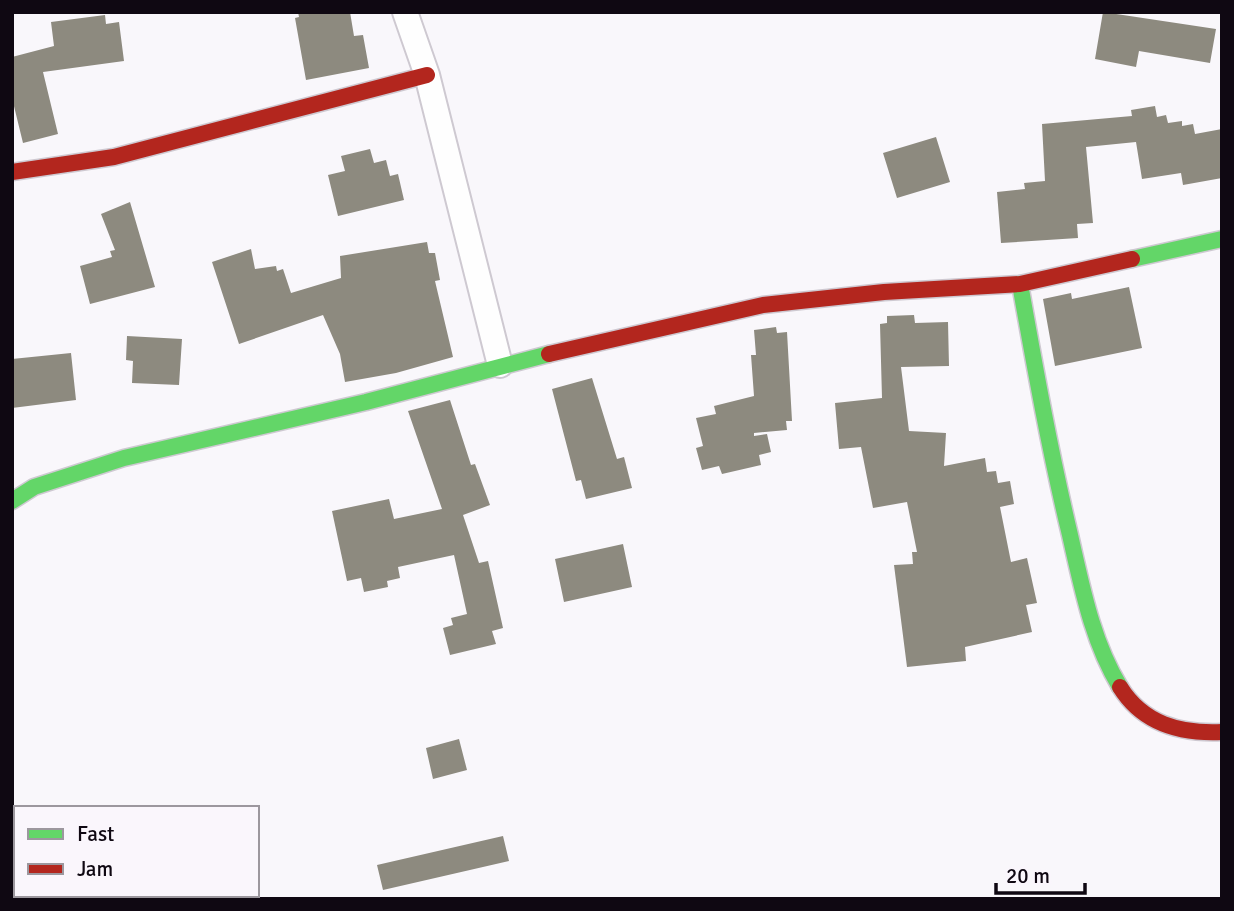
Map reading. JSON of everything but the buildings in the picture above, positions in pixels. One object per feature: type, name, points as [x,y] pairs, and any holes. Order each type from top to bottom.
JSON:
[{"type":"street","points":[[404,12],[427,75],[500,365]]},
{"type":"street","points":[[12,172],[114,157],[427,75]]},
{"type":"street","points":[[12,501],[34,487],[124,457],[366,402],[500,365],[763,305],[884,292],[1020,284],[1222,239]]},
{"type":"street","points":[[1020,284],[1054,470],[1089,614],[1112,675],[1138,710],[1170,728],[1206,733],[1222,732]]},
{"type":"traffic: fast","points":[[1132,259],[1222,239]]},
{"type":"traffic: fast","points":[[1020,284],[1049,441],[1084,594],[1102,651],[1120,687]]},
{"type":"traffic: fast","points":[[12,501],[34,487],[124,458],[366,402],[549,354]]},
{"type":"traffic: jam","points":[[12,172],[114,157],[427,75]]},
{"type":"traffic: jam","points":[[549,354],[763,305],[884,292],[1020,284],[1132,259]]},
{"type":"traffic: jam","points":[[1120,687],[1140,710],[1164,724],[1192,731],[1222,732]]}]
